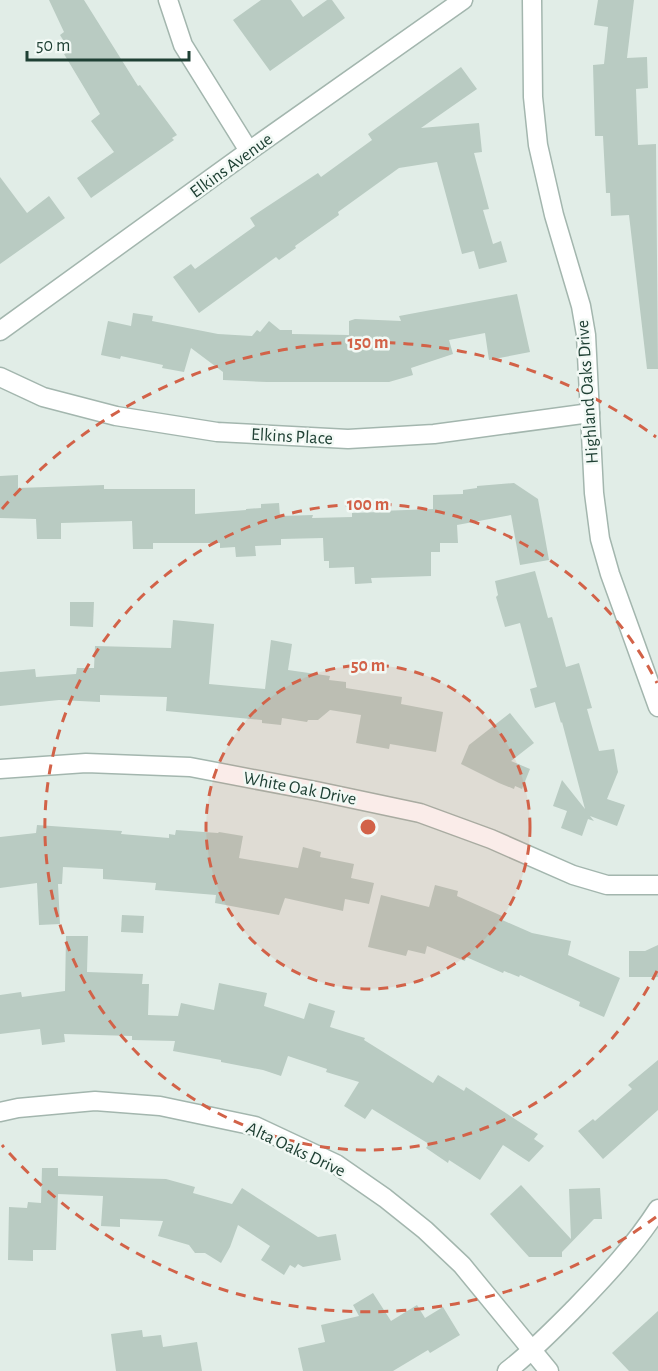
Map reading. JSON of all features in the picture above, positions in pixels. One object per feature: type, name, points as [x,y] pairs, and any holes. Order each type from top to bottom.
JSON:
[{"type":"street","points":[[168,0],[183,45],[249,151]]},
{"type":"street","name":"Elkins Avenue","points":[[0,331],[463,0]]},
{"type":"street","name":"Highland Oaks Drive","points":[[532,0],[533,97],[538,145],[554,215],[581,306],[588,358],[594,493],[600,539],[610,574],[658,707]]},
{"type":"street","name":"Elkins Place","points":[[0,377],[43,397],[116,416],[217,432],[348,439],[434,434],[590,413]]},
{"type":"street","name":"White Oak Drive","points":[[0,769],[86,763],[190,767],[420,813],[491,839],[573,875],[607,885],[658,885]]},
{"type":"street","name":"Alta Oaks Drive","points":[[0,1112],[18,1108],[95,1101],[160,1106],[255,1126],[336,1164],[385,1198],[425,1230],[462,1265],[549,1371]]},
{"type":"street","points":[[507,1371],[532,1352],[599,1283],[647,1226],[658,1209]]},
{"type":"building","points":[[49,0],[84,0],[138,86],[140,85],[177,135],[172,138],[174,140],[91,198],[77,178],[114,152],[91,121],[100,114],[64,54],[70,51],[60,35],[64,32]]},
{"type":"building","points":[[261,0],[291,0],[303,17],[327,0],[332,0],[345,18],[270,71],[233,20]]},
{"type":"building","points":[[598,0],[634,0],[627,58],[647,57],[648,88],[636,89],[638,145],[656,144],[658,369],[647,369],[629,215],[611,216],[610,193],[606,193],[603,136],[595,136],[593,65],[604,64],[608,27],[594,25]]},
{"type":"building","points":[[461,67],[477,89],[421,128],[479,123],[482,152],[474,153],[489,209],[483,210],[493,244],[501,241],[507,262],[479,269],[474,251],[462,254],[437,162],[399,168],[338,212],[339,215],[295,246],[296,248],[279,260],[276,257],[199,313],[173,277],[191,264],[195,269],[255,226],[250,218],[318,173],[321,177],[372,140],[368,134]]},
{"type":"building","points":[[0,177],[27,213],[49,196],[65,218],[0,264]]},
{"type":"building","points":[[517,294],[530,352],[489,360],[485,333],[449,340],[453,354],[411,368],[413,375],[389,382],[223,380],[223,372],[191,348],[184,372],[121,356],[120,359],[101,355],[108,321],[131,326],[133,313],[153,316],[152,321],[218,334],[252,336],[257,330],[260,332],[269,321],[280,330],[292,330],[292,334],[349,335],[349,321],[355,319],[401,321],[399,316]]},
{"type":"building","points":[[18,475],[18,488],[104,485],[104,489],[195,489],[195,514],[246,510],[261,508],[261,504],[279,503],[280,516],[313,515],[312,518],[352,517],[352,513],[433,509],[433,495],[463,494],[463,490],[477,488],[477,486],[514,483],[538,499],[549,560],[520,565],[511,515],[457,525],[458,543],[440,543],[440,552],[431,552],[431,576],[371,578],[372,583],[355,584],[354,567],[329,568],[329,561],[324,561],[323,538],[281,539],[281,545],[255,546],[256,556],[236,557],[235,547],[220,548],[220,543],[153,543],[153,549],[133,549],[132,521],[61,523],[61,539],[37,539],[36,519],[0,518],[0,476]]},
{"type":"building","points":[[535,571],[548,618],[552,617],[566,667],[579,663],[592,708],[587,709],[599,751],[614,749],[618,772],[607,799],[625,805],[617,826],[590,816],[594,821],[588,819],[582,836],[561,828],[567,811],[553,806],[562,780],[585,809],[555,702],[535,708],[530,689],[537,687],[520,623],[505,627],[496,597],[498,595],[495,581]]},
{"type":"building","points":[[70,602],[94,602],[93,627],[70,626]]},
{"type":"building","points":[[173,620],[214,624],[209,684],[265,689],[271,640],[292,644],[288,670],[330,676],[329,680],[346,682],[346,688],[402,697],[401,704],[443,712],[436,752],[390,744],[389,749],[356,743],[361,715],[330,710],[318,720],[307,722],[282,718],[281,725],[262,723],[262,720],[166,711],[167,697],[100,695],[100,702],[59,700],[0,706],[0,672],[35,669],[36,677],[76,674],[77,668],[94,668],[95,646],[171,648]]},
{"type":"building","points":[[510,713],[534,743],[511,761],[530,769],[522,789],[515,786],[514,789],[499,783],[461,764],[469,745]]},
{"type":"building","points":[[37,825],[122,831],[121,834],[169,838],[169,834],[175,835],[176,830],[219,832],[243,836],[239,858],[298,868],[303,847],[321,852],[320,857],[354,864],[351,878],[374,883],[369,904],[345,899],[343,911],[285,898],[279,915],[215,903],[216,895],[155,890],[156,883],[103,879],[103,869],[63,867],[62,884],[58,884],[60,924],[39,925],[37,883],[0,888],[0,837],[36,833]]},
{"type":"building","points":[[435,885],[458,891],[457,896],[502,916],[500,919],[532,933],[571,941],[568,955],[620,978],[604,1017],[579,1006],[580,1002],[520,975],[519,977],[504,971],[503,973],[466,957],[465,961],[427,946],[425,954],[408,950],[406,956],[368,947],[381,895],[429,907]]},
{"type":"building","points":[[122,915],[144,916],[143,933],[121,932]]},
{"type":"building","points":[[66,936],[88,936],[87,972],[143,974],[142,984],[149,984],[148,1015],[178,1016],[181,1003],[214,1010],[219,983],[267,993],[264,1006],[304,1019],[309,1003],[335,1011],[330,1027],[365,1038],[364,1040],[433,1083],[438,1075],[464,1091],[466,1087],[538,1134],[534,1139],[544,1146],[529,1162],[503,1145],[480,1180],[449,1160],[448,1163],[426,1148],[429,1144],[372,1109],[365,1119],[344,1106],[359,1082],[326,1072],[327,1069],[288,1056],[281,1076],[221,1062],[221,1060],[173,1051],[175,1041],[132,1040],[132,1036],[64,1034],[65,1042],[42,1045],[40,1029],[0,1034],[0,995],[21,992],[22,997],[65,991]]},
{"type":"building","points":[[658,945],[658,977],[629,977],[629,951],[645,951]]},
{"type":"building","points":[[658,1060],[658,1110],[603,1159],[578,1131],[593,1119],[595,1121],[632,1089],[628,1085]]},
{"type":"building","points":[[42,1168],[58,1168],[58,1176],[166,1179],[195,1187],[193,1193],[232,1204],[242,1188],[318,1237],[336,1234],[341,1260],[303,1267],[298,1264],[295,1268],[290,1265],[284,1275],[261,1260],[270,1246],[238,1225],[221,1263],[205,1253],[195,1253],[189,1245],[158,1236],[163,1221],[120,1219],[120,1227],[101,1226],[103,1196],[58,1194],[56,1250],[33,1250],[33,1261],[8,1260],[9,1207],[27,1208],[28,1202],[41,1203]]},
{"type":"building","points":[[521,1185],[571,1239],[569,1189],[600,1188],[602,1219],[594,1219],[562,1252],[562,1257],[529,1257],[490,1214]]},
{"type":"building","points":[[373,1293],[391,1321],[417,1305],[425,1318],[443,1307],[460,1335],[430,1353],[428,1350],[393,1371],[303,1371],[298,1348],[325,1342],[321,1325],[359,1316],[353,1305]]},
{"type":"building","points":[[658,1311],[658,1371],[629,1371],[612,1353]]},
{"type":"building","points":[[142,1330],[143,1337],[161,1335],[163,1347],[197,1342],[202,1371],[116,1371],[111,1334]]}]
